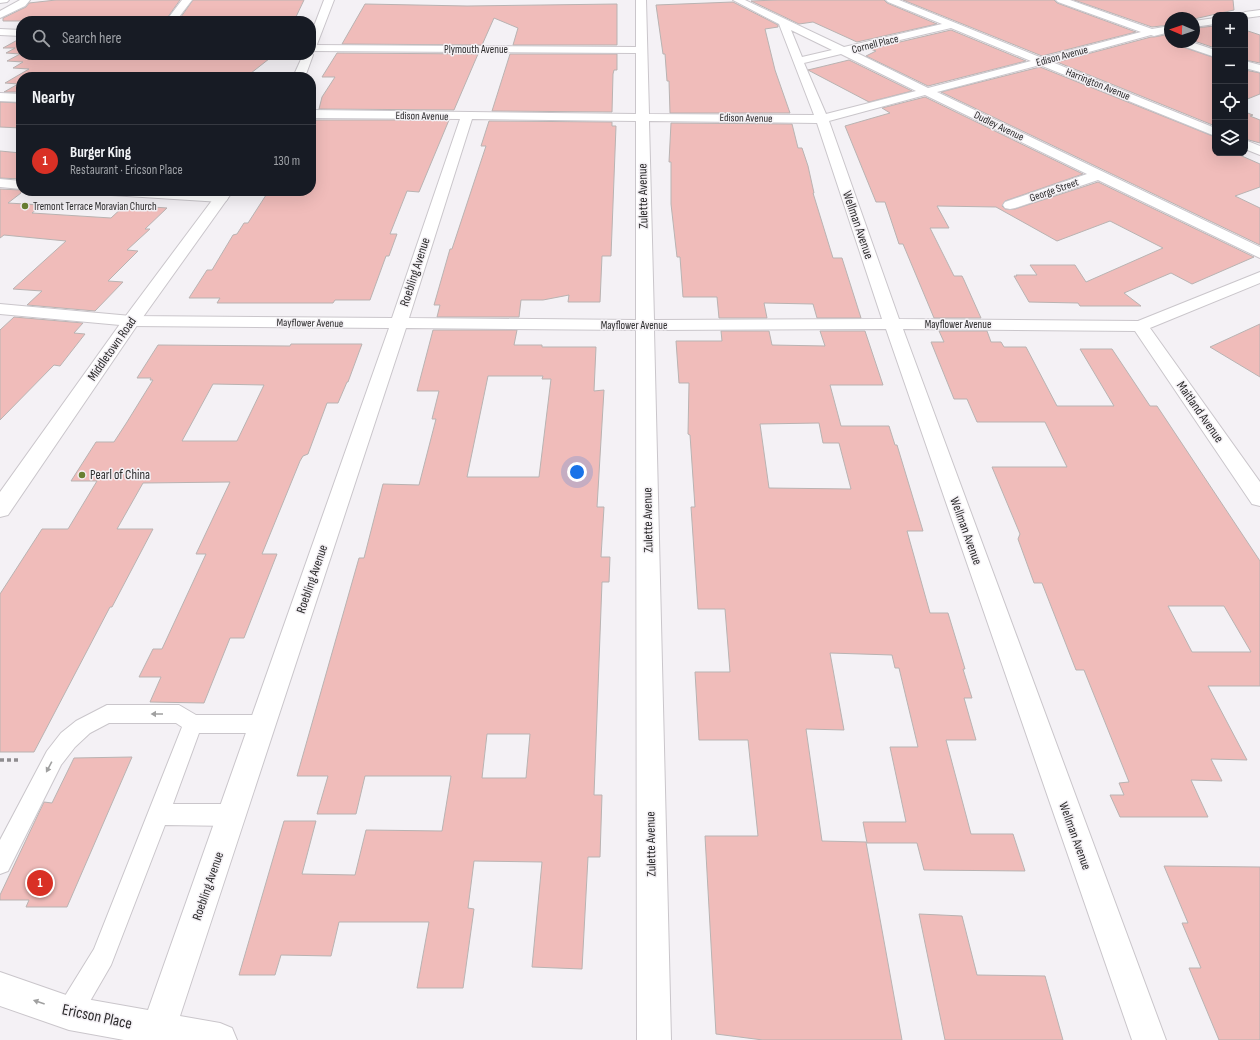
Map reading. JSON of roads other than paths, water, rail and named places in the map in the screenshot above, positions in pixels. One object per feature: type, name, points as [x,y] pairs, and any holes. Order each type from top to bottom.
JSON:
[{"type":"street","points":[[0,16],[22,4],[25,0]]},
{"type":"street","points":[[175,16],[187,0]]},
{"type":"street","points":[[316,34],[329,0]]},
{"type":"street","name":"Zulette Avenue","points":[[641,0],[654,1040]]},
{"type":"street","name":"Dudley Avenue","points":[[738,0],[1260,253]]},
{"type":"street","name":"Harrington Avenue","points":[[892,0],[1212,131]]},
{"type":"street","points":[[1061,0],[1164,36]]},
{"type":"street","points":[[1248,15],[1260,13]]},
{"type":"street","name":"Wellman Avenue","points":[[783,21],[822,119],[892,324],[1148,1040]]},
{"type":"street","points":[[1200,23],[1212,21]]},
{"type":"street","name":"Cornell Place","points":[[798,61],[952,25]]},
{"type":"street","name":"Edison Avenue","points":[[316,114],[822,119],[1164,30]]},
{"type":"street","points":[[0,32],[16,33]]},
{"type":"street","name":"Plymouth Avenue","points":[[316,47],[641,50]]},
{"type":"street","points":[[1198,48],[1212,53]]},
{"type":"street","points":[[301,72],[306,60]]},
{"type":"street","points":[[1248,65],[1260,69]]},
{"type":"street","points":[[0,97],[16,98]]},
{"type":"street","name":"Roebling Avenue","points":[[156,1035],[232,815],[467,116]]},
{"type":"street","points":[[1248,145],[1260,150]]},
{"type":"street","name":"George Street","points":[[1010,205],[1099,175]]},
{"type":"street","points":[[0,184],[16,185]]},
{"type":"street","name":"Middletown Road","points":[[0,509],[131,321],[223,196]]},
{"type":"street","name":"Mayflower Avenue","points":[[0,309],[131,321],[398,324],[892,324],[1140,326],[1260,277]]},
{"type":"street","name":"Maitland Avenue","points":[[1140,326],[1252,476],[1260,498]]},
{"type":"street","name":"Ericson Place","points":[[0,989],[69,1013],[156,1035],[220,1040]]},
{"type":"lane","points":[[0,863],[54,758],[68,740],[83,727],[107,714],[179,714],[193,724],[262,724]]},
{"type":"lane","points":[[69,1013],[104,957],[193,724]]},
{"type":"lane","points":[[158,814],[232,815]]},
{"type":"place","name":"Tremont Terrace Moravian Church","points":[[25,206]]},
{"type":"place","name":"Pearl of China","points":[[82,475]]},
{"type":"place","name":"Burger King","points":[[40,883]]}]
